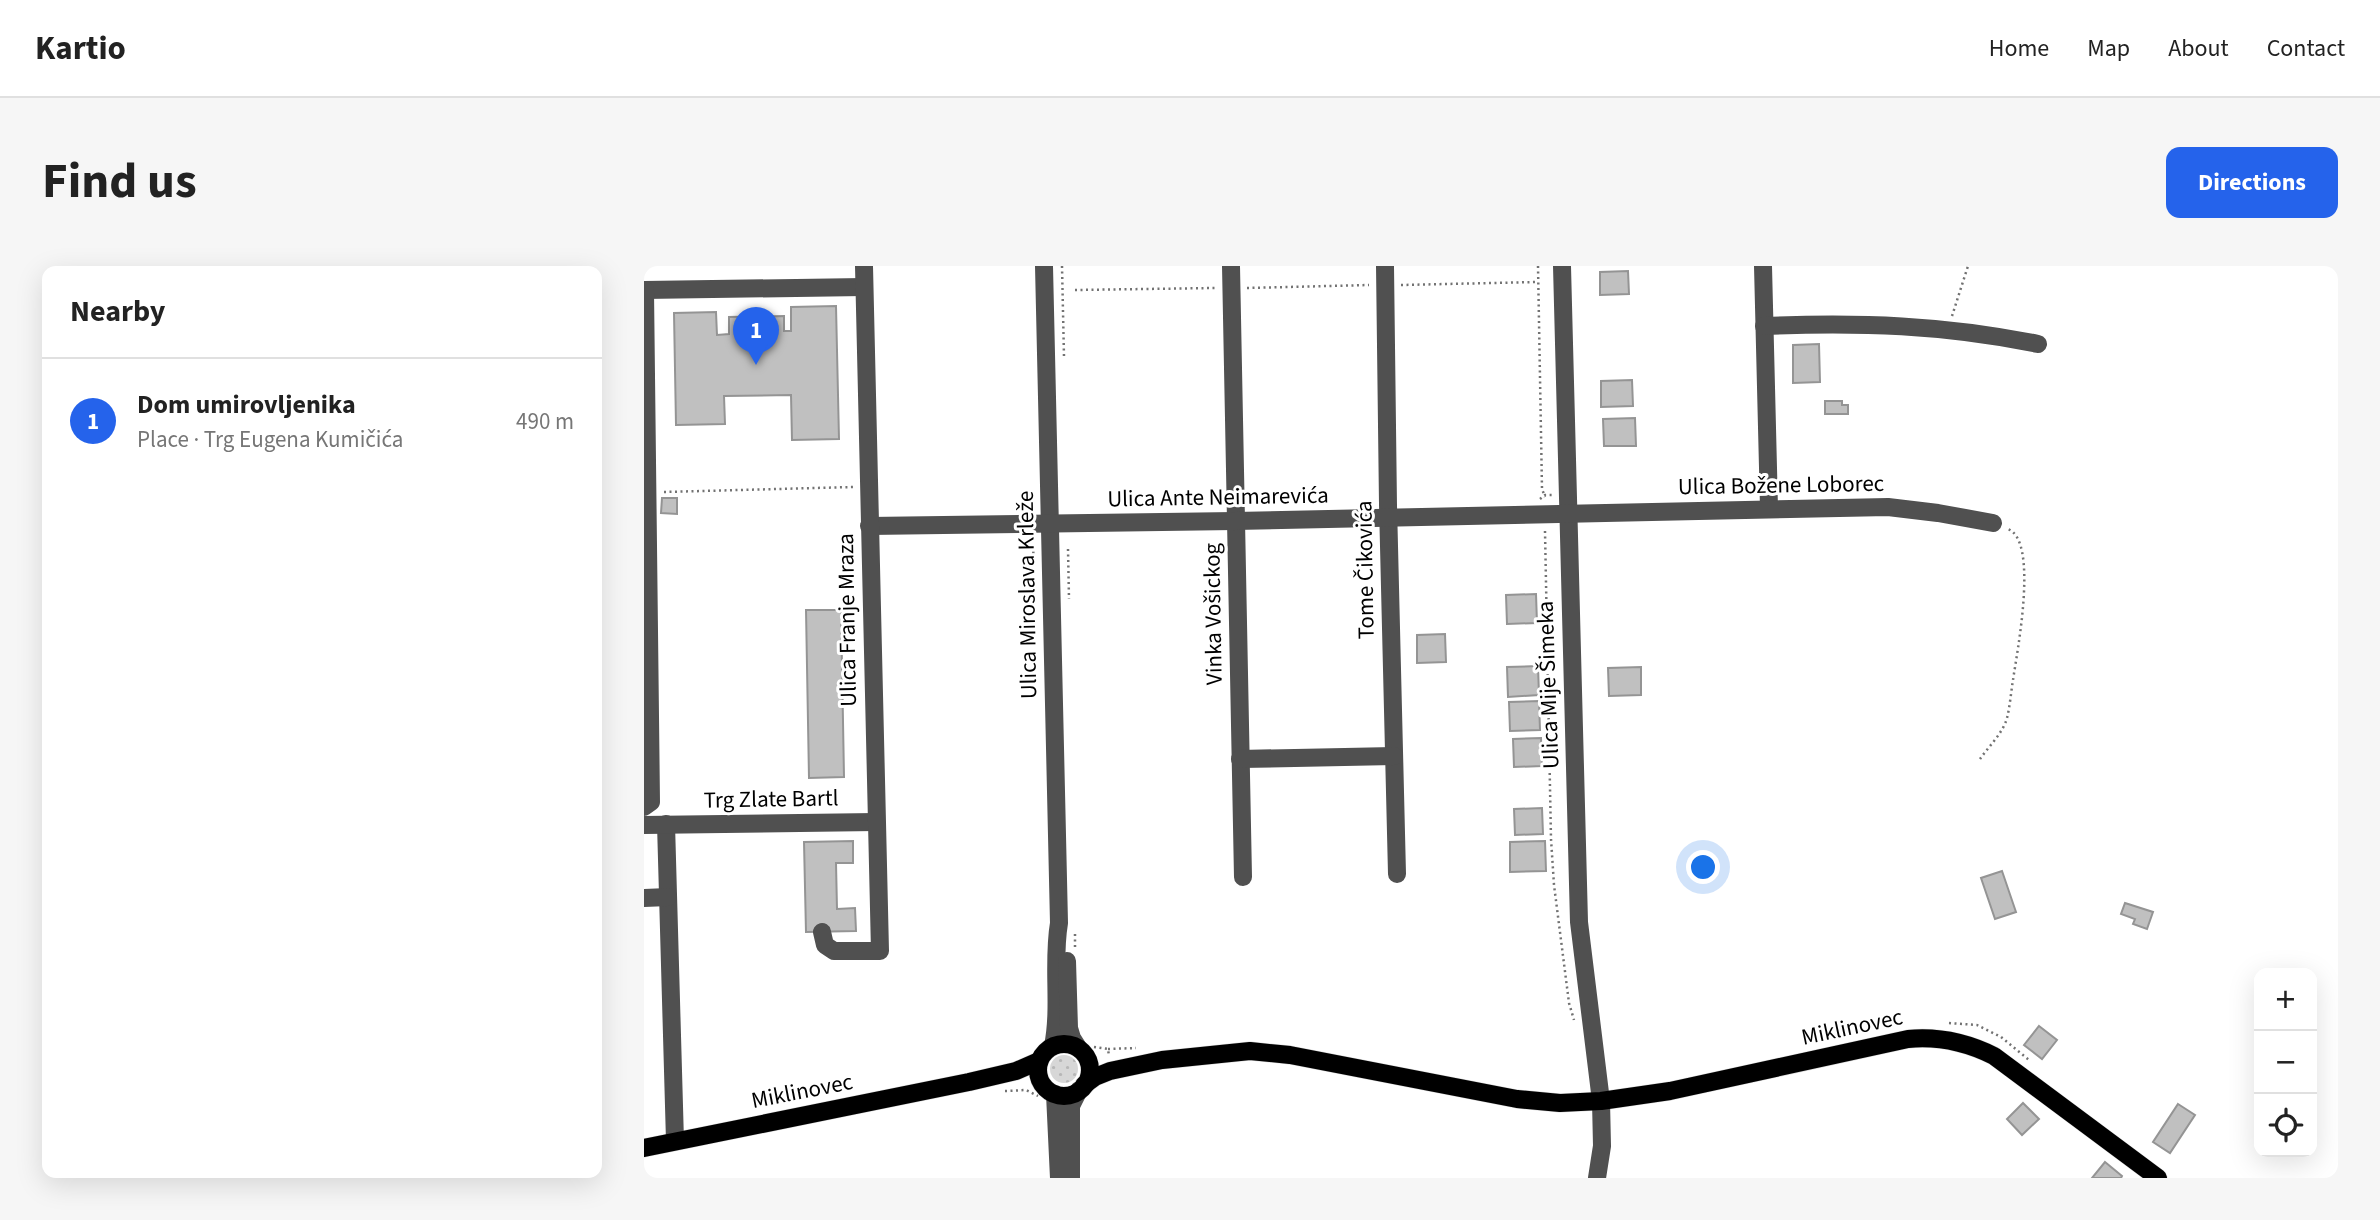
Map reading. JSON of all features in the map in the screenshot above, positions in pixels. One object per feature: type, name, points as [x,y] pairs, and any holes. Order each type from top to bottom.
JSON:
[{"type":"main road","name":"Miklinovec","points":[[1082,1088],[1095,1077],[1110,1070],[1163,1060],[1231,1052],[1271,1053],[1517,1099],[1560,1103],[1601,1101],[1670,1091],[1927,1037],[1971,1045],[1994,1056],[2158,1178]]},
{"type":"main road","points":[[1066,1044],[1082,1052],[1089,1072],[1082,1088],[1072,1094],[1046,1093],[1038,1069],[1039,1061],[1047,1050],[1066,1044]]},
{"type":"main road","name":"Miklinovec","points":[[1082,1052],[1109,1059],[1163,1060]]},
{"type":"main road","name":"Miklinovec","points":[[644,1148],[969,1082],[1016,1071],[1039,1061]]},
{"type":"main road","name":"Miklinovec","points":[[969,1082],[1046,1093]]},
{"type":"street","name":"Ulica Franje Mraza","points":[[822,932],[825,945],[834,951],[880,951],[864,266]]},
{"type":"street","name":"Ulica Miroslava Krleže","points":[[1044,266],[1059,923],[1053,1046]]},
{"type":"street","name":"Vinka Vošickog","points":[[1231,266],[1242,877]]},
{"type":"street","name":"Tome Čikovića","points":[[1385,266],[1397,874]]},
{"type":"street","name":"Ulica Mije Šimeka","points":[[1562,266],[1579,922],[1601,1101]]},
{"type":"street","points":[[1763,266],[1769,508]]},
{"type":"street","points":[[644,807],[651,802],[644,290],[864,287]]},
{"type":"street","points":[[1764,326],[1863,324],[1947,328],[2038,344]]},
{"type":"street","name":"Ulica Božene Loborec","points":[[1568,513],[1888,507],[1993,523]]},
{"type":"street","name":"Ulica Ante Neimarevića","points":[[869,526],[1568,513]]},
{"type":"street","points":[[1240,759],[1394,755]]},
{"type":"street","name":"Trg Zlate Bartl","points":[[644,825],[877,822]]},
{"type":"street","points":[[666,824],[675,1141]]},
{"type":"street","points":[[644,898],[668,897]]},
{"type":"street","name":"Ulica Miroslava Krleže","points":[[1059,923],[1067,961],[1069,1028],[1072,1038],[1082,1052]]},
{"type":"street","points":[[1071,1178],[1071,1106],[1082,1088]]},
{"type":"street","points":[[1046,1093],[1059,1178]]},
{"type":"street","points":[[1597,1178],[1602,1146],[1601,1101]]},
{"type":"path","points":[[1538,266],[1552,851],[1569,1003],[1576,1028]]},
{"type":"path","points":[[1947,328],[1968,266]]},
{"type":"path","points":[[1385,285],[1539,282]]},
{"type":"path","points":[[648,492],[856,487]]},
{"type":"path","points":[[1980,759],[2007,719],[2024,589],[2024,562],[2020,542],[2013,531],[1993,523]]},
{"type":"path","points":[[1940,1023],[1978,1025],[2001,1037],[2033,1063]]},
{"type":"path","points":[[1108,1049],[1145,1048]]},
{"type":"path","points":[[1002,1091],[1026,1090],[1037,1095],[1046,1093]]},
{"type":"shaded area","points":[[1064,1055],[1074,1059],[1078,1069],[1074,1079],[1064,1083],[1054,1079],[1050,1069],[1054,1059]]},
{"type":"building","points":[[1628,271],[1629,294],[1600,295],[1600,272]]},
{"type":"building","points":[[836,306],[839,439],[792,440],[791,395],[724,396],[725,424],[676,425],[674,313],[716,312],[717,335],[729,334],[729,317],[784,316],[784,331],[791,331],[791,307]]},
{"type":"building","points":[[1819,344],[1820,382],[1793,383],[1793,345]]},
{"type":"building","points":[[1632,380],[1633,406],[1601,407],[1601,381]]},
{"type":"building","points":[[1825,401],[1842,401],[1842,405],[1848,405],[1848,414],[1825,414]]},
{"type":"building","points":[[1635,418],[1636,446],[1604,446],[1603,419]]},
{"type":"building","points":[[662,498],[677,498],[677,514],[661,513]]},
{"type":"building","points":[[1536,594],[1537,623],[1507,624],[1506,595]]},
{"type":"building","points":[[806,610],[841,610],[844,777],[809,778]]},
{"type":"building","points":[[1445,634],[1446,662],[1417,663],[1417,635]]},
{"type":"building","points":[[1538,666],[1539,695],[1508,697],[1507,667]]},
{"type":"building","points":[[1641,667],[1641,695],[1609,696],[1608,668]]},
{"type":"building","points":[[1539,701],[1540,730],[1510,731],[1509,702]]},
{"type":"building","points":[[1541,738],[1542,766],[1514,767],[1513,739]]},
{"type":"building","points":[[1542,808],[1543,834],[1515,835],[1514,809]]},
{"type":"building","points":[[853,841],[853,863],[836,863],[837,909],[855,908],[856,931],[806,932],[804,842]]},
{"type":"building","points":[[1545,841],[1546,871],[1510,872],[1510,842]]},
{"type":"building","points":[[2002,871],[2016,912],[1995,919],[1981,878]]},
{"type":"building","points":[[2125,903],[2153,912],[2147,929],[2133,924],[2135,919],[2121,914]]},
{"type":"building","points":[[2039,1026],[2057,1040],[2042,1059],[2024,1045]]},
{"type":"building","points":[[2023,1103],[2039,1119],[2022,1135],[2007,1119]]},
{"type":"building","points":[[2178,1104],[2195,1115],[2170,1153],[2153,1142]]},
{"type":"building","points":[[2105,1162],[2122,1176],[2121,1178],[2092,1178]]},
{"type":"place","name":"Dom umirovljenika","points":[[756,365]]}]
